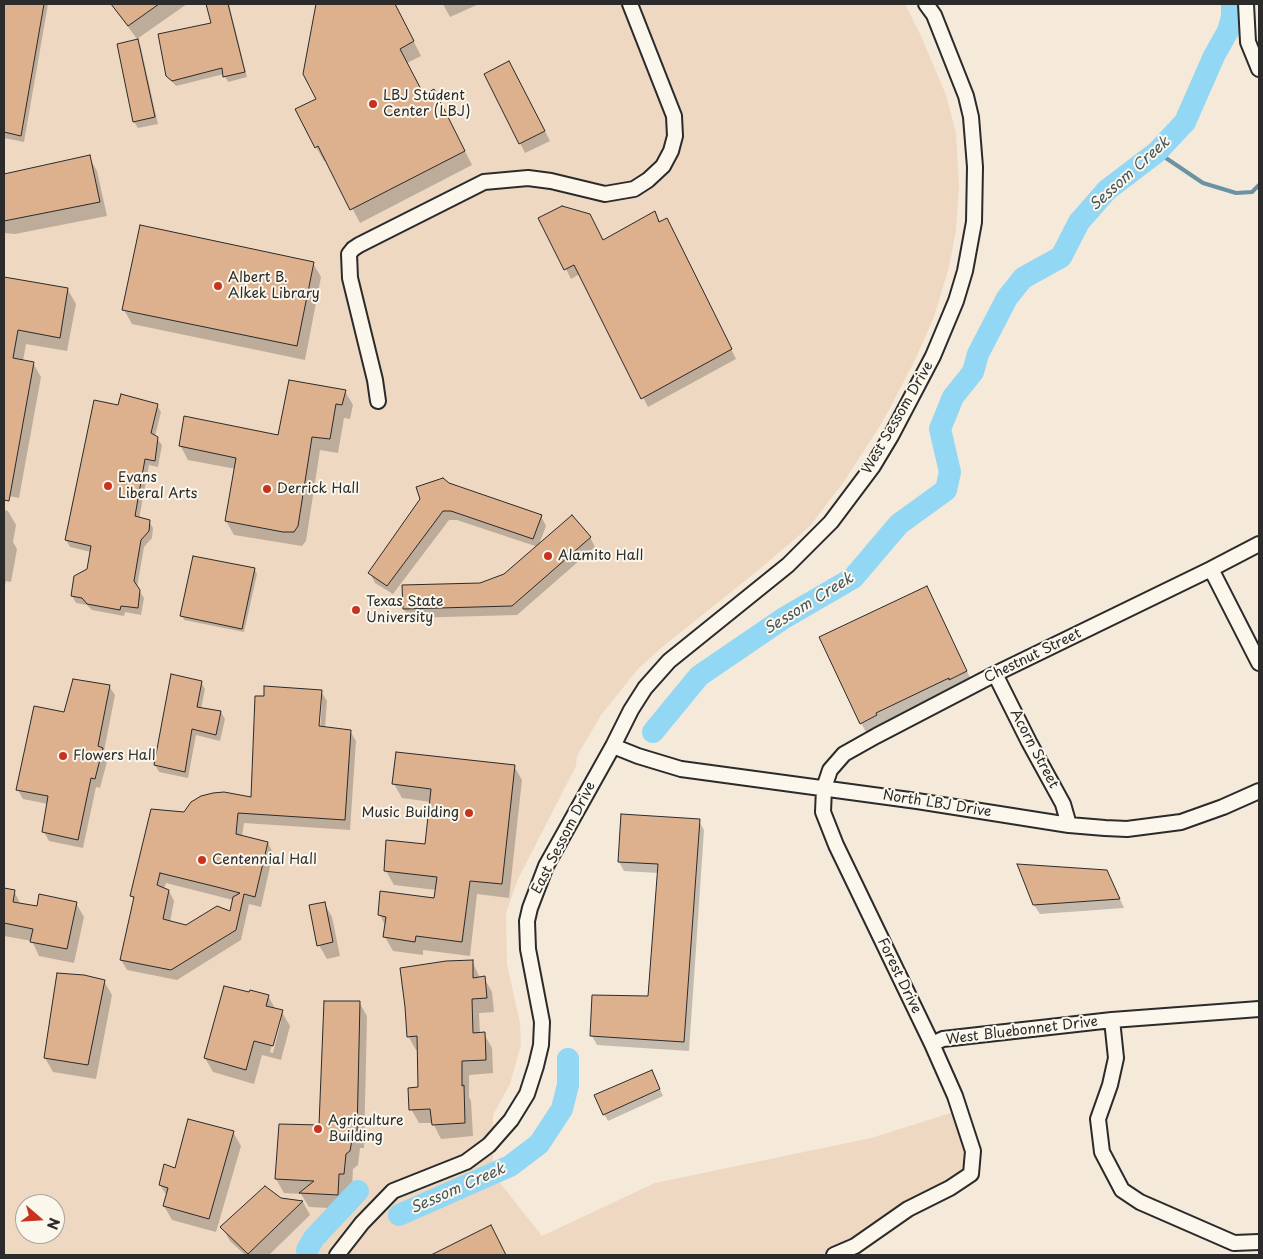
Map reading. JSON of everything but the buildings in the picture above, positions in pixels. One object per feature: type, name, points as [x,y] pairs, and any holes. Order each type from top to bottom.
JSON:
[{"type":"street","points":[[378,401],[375,380],[350,278],[349,254],[353,249],[484,182],[528,178],[606,194],[634,189],[648,180],[663,166],[671,151],[675,136],[674,116],[630,4]]},
{"type":"street","name":"West Sessom Drive","points":[[613,746],[631,710],[656,675],[676,655],[788,565],[831,522],[872,466],[890,436],[933,356],[945,328],[965,271],[970,246],[974,215],[975,168],[971,117],[966,96],[934,15],[926,4]]},
{"type":"street","points":[[1246,4],[1248,42],[1259,69]]},
{"type":"street","name":"Chestnut Street","points":[[824,788],[830,770],[844,754],[995,674],[1259,544]]},
{"type":"street","points":[[1211,569],[1259,663]]},
{"type":"street","name":"Acorn Street","points":[[995,674],[1063,804],[1069,825]]},
{"type":"street","name":"North LBJ Drive","points":[[613,746],[681,769],[917,801],[1069,825],[1127,829],[1181,822],[1223,807],[1259,790]]},
{"type":"street","name":"East Sessom Drive","points":[[337,1255],[362,1224],[393,1191],[466,1162],[489,1145],[512,1120],[527,1094],[541,1045],[542,1022],[528,949],[527,921],[530,908],[546,866],[613,746]]},
{"type":"street","name":"Forest Drive","points":[[824,788],[823,812],[836,845],[932,1044],[955,1096],[974,1151],[971,1174],[950,1188],[908,1210],[854,1246],[834,1255]]},
{"type":"street","name":"West Bluebonnet Drive","points":[[932,1044],[944,1039],[1112,1020],[1259,1009]]},
{"type":"street","points":[[1112,1020],[1116,1058],[1110,1085],[1098,1119],[1102,1152],[1122,1190],[1140,1202],[1234,1243],[1259,1242]]},
{"type":"shaded area","name":"Texas State University","points":[[4,4],[905,4],[946,95],[956,133],[959,187],[956,230],[949,267],[934,317],[914,362],[883,421],[845,480],[810,526],[661,648],[638,669],[601,715],[577,756],[576,766],[518,879],[506,913],[507,964],[520,1023],[521,1045],[510,1084],[493,1115],[493,1174],[542,1236],[655,1183],[871,1138],[954,1112],[970,1156],[966,1172],[851,1241],[820,1255],[4,1255]]},
{"type":"waterway","name":"Sessom Creek","points":[[653,732],[699,676],[784,618],[853,578],[899,524],[946,490],[950,472],[940,429],[953,397],[973,372],[978,354],[1007,298],[1023,278],[1061,257],[1079,222],[1107,190],[1157,152],[1185,122],[1214,56],[1228,31],[1232,17],[1232,4]]},
{"type":"waterway","points":[[1157,152],[1203,183],[1236,193],[1252,192],[1259,185]]},
{"type":"waterway","name":"Sessom Creek","points":[[399,1215],[510,1166],[539,1144],[562,1109],[568,1085],[568,1059]]},
{"type":"waterway","name":"Sessom Creek","points":[[307,1250],[314,1238],[358,1191]]},
{"type":"place","name":"LBJ Student Center (LBJ)","points":[[373,104]]},
{"type":"place","name":"Albert B. Alkek Library","points":[[218,286]]},
{"type":"place","name":"Evans Liberal Arts","points":[[108,486]]},
{"type":"place","name":"Derrick Hall","points":[[267,489]]},
{"type":"place","name":"Alamito Hall","points":[[548,556]]},
{"type":"place","name":"Texas State University","points":[[356,610]]},
{"type":"place","name":"Flowers Hall","points":[[63,756]]},
{"type":"place","name":"Music Building","points":[[469,813]]},
{"type":"place","name":"Centennial Hall","points":[[202,860]]},
{"type":"place","name":"Agriculture Building","points":[[318,1129]]}]
